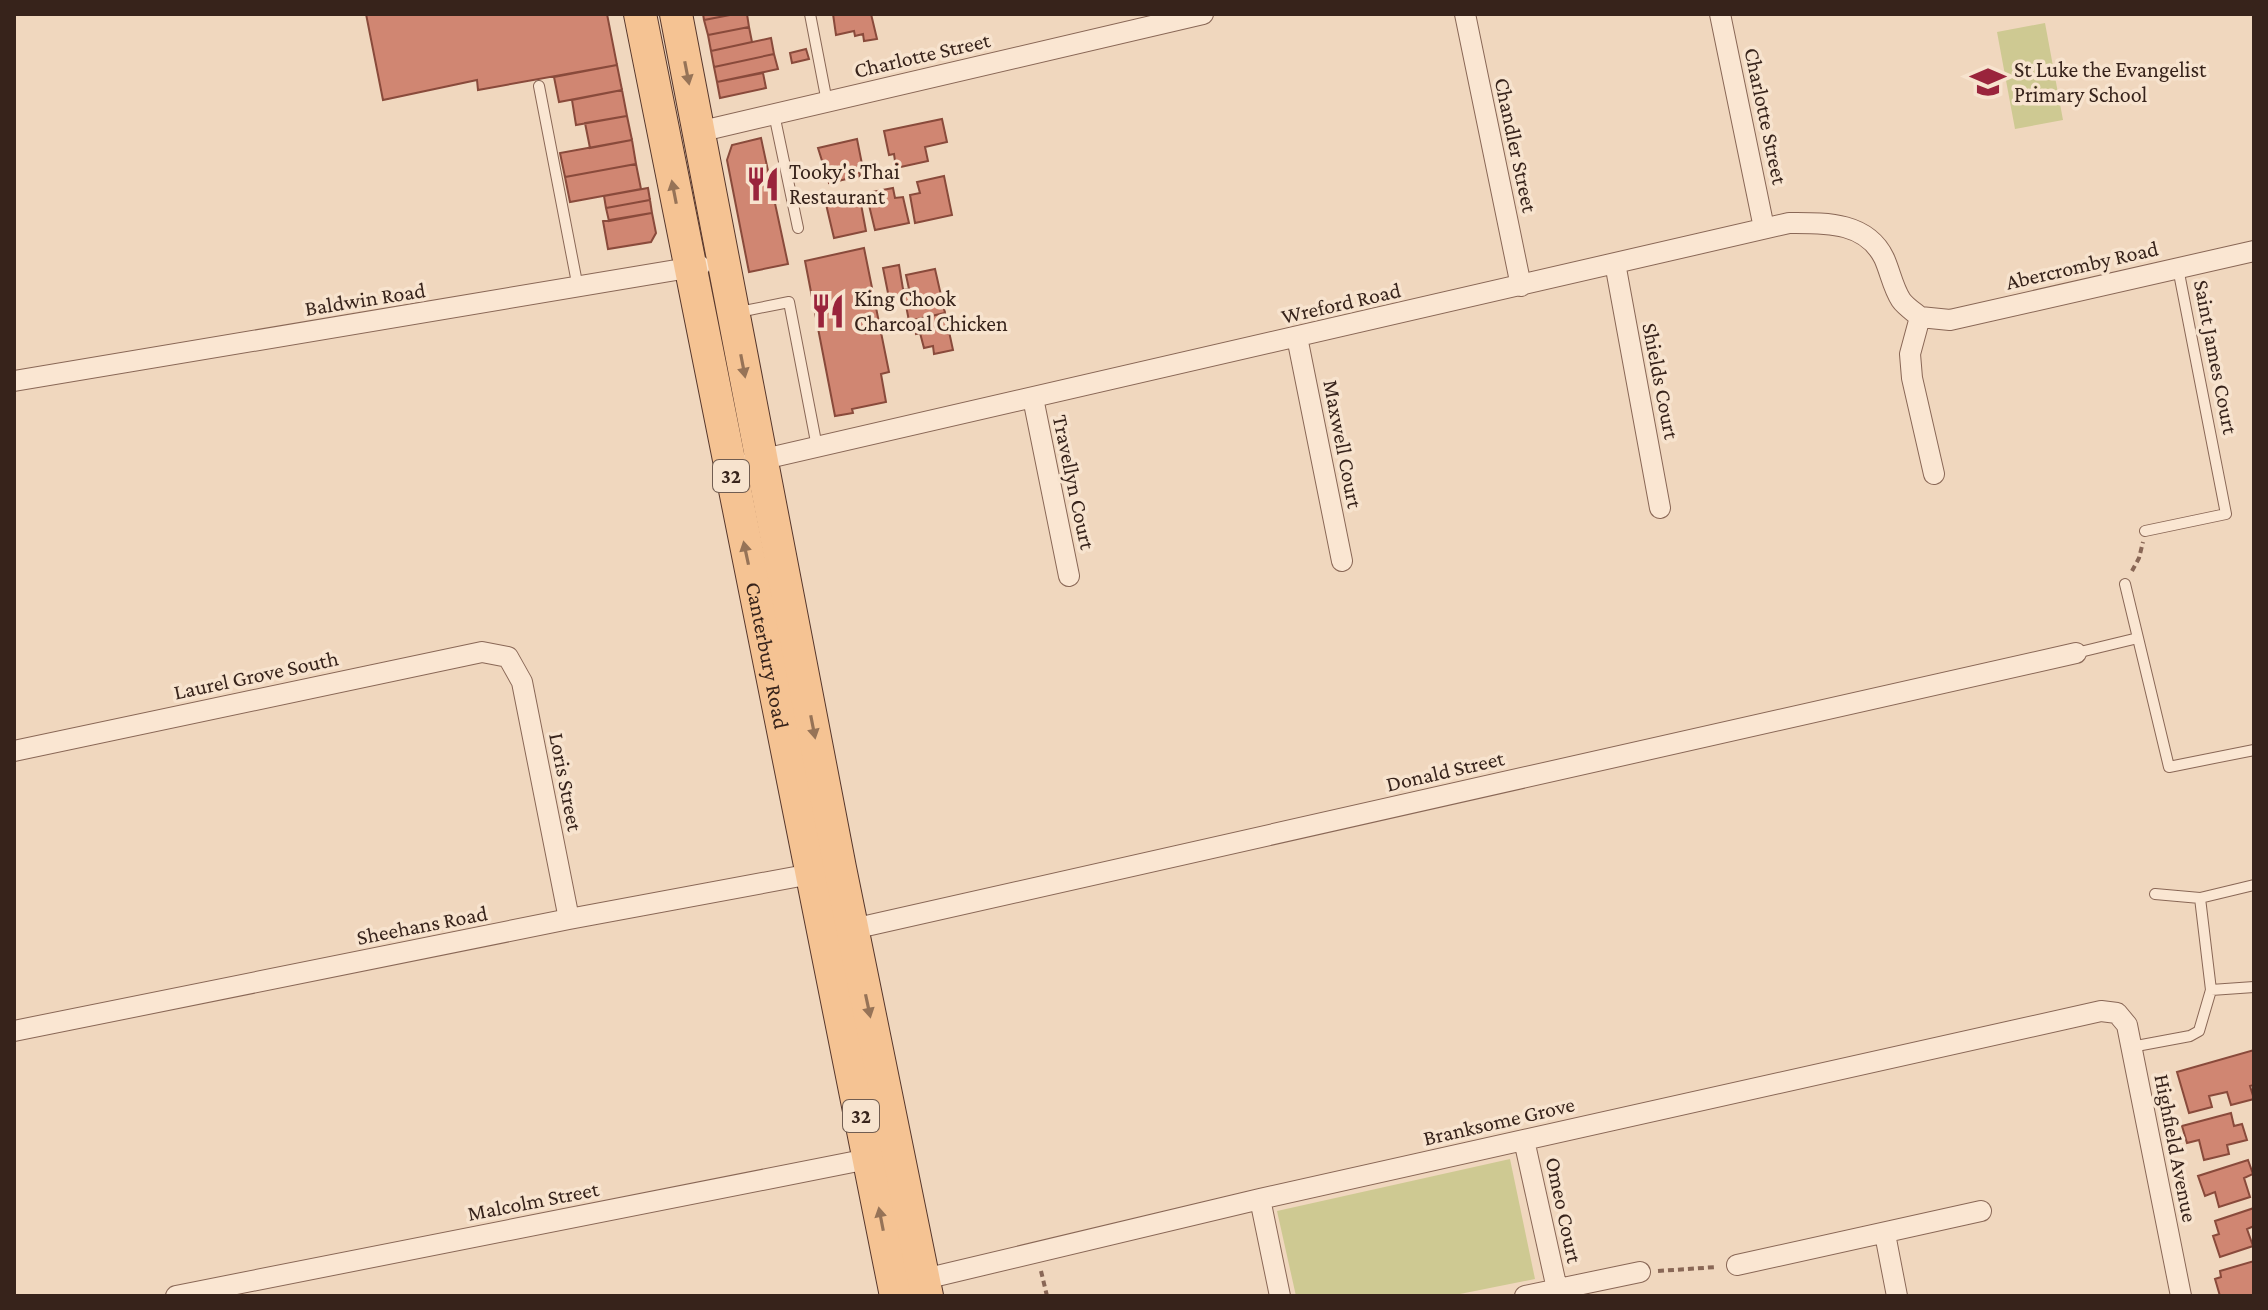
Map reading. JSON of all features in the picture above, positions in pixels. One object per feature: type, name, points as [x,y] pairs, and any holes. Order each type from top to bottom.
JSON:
[{"type":"main road","name":"Canterbury Road","points":[[640,14],[729,466],[826,871],[910,1289]]},
{"type":"main road","name":"Canterbury Road","points":[[676,14],[761,460],[826,871]]},
{"type":"street","name":"Charlotte Street","points":[[698,132],[1203,14]]},
{"type":"street","name":"Chandler Street","points":[[1465,14],[1521,286]]},
{"type":"street","name":"Charlotte Street","points":[[1720,14],[1764,228]]},
{"type":"street","name":"Wreford Road","points":[[729,466],[1789,223],[1845,226],[1865,235],[1882,254],[1901,300],[1920,317]]},
{"type":"street","name":"Abercromby Road","points":[[1920,317],[1950,320],[2254,251]]},
{"type":"street","name":"Baldwin Road","points":[[14,381],[723,262]]},
{"type":"street","name":"Shields Court","points":[[1615,263],[1660,508]]},
{"type":"street","points":[[1920,317],[1910,354],[1912,378],[1934,474]]},
{"type":"street","name":"Maxwell Court","points":[[1297,337],[1342,561]]},
{"type":"street","name":"Travellyn Court","points":[[1033,398],[1069,576]]},
{"type":"street","name":"Laurel Grove South","points":[[14,751],[482,652],[508,657]]},
{"type":"street","name":"Donald Street","points":[[839,932],[2076,653]]},
{"type":"street","name":"Loris Street","points":[[508,657],[522,682],[569,919]]},
{"type":"street","name":"Sheehans Road","points":[[14,1031],[569,919],[826,871]]},
{"type":"street","name":"Branksome Grove","points":[[910,1289],[1037,1252],[1260,1199],[2101,1011],[2117,1013]]},
{"type":"street","name":"Highfield Avenue","points":[[2117,1013],[2127,1025],[2181,1296]]},
{"type":"street","name":"Omeo Court","points":[[1524,1140],[1557,1289]]},
{"type":"street","name":"Malcolm Street","points":[[176,1296],[884,1156]]},
{"type":"street","points":[[1260,1199],[1280,1296]]},
{"type":"street","points":[[1737,1265],[1981,1211]]},
{"type":"street","points":[[1885,1234],[1897,1296]]},
{"type":"street","name":"Omeo Court","points":[[1525,1296],[1640,1272]]},
{"type":"lane","points":[[810,14],[827,102]]},
{"type":"lane","points":[[539,86],[578,288]]},
{"type":"lane","points":[[774,114],[798,228]]},
{"type":"lane","name":"Saint James Court","points":[[2145,531],[2226,514],[2178,268]]},
{"type":"lane","points":[[733,314],[789,302],[817,447]]},
{"type":"lane","points":[[2125,584],[2169,767],[2254,750]]},
{"type":"lane","points":[[2076,653],[2138,638]]},
{"type":"lane","points":[[2155,894],[2200,898],[2254,885]]},
{"type":"lane","points":[[2131,1047],[2190,1036],[2199,1031],[2211,990],[2200,898]]},
{"type":"lane","points":[[2211,990],[2254,987]]},
{"type":"path","points":[[2125,584],[2139,558],[2145,531]]},
{"type":"path","points":[[1037,1252],[1047,1296]]},
{"type":"path","points":[[1640,1272],[1737,1265]]},
{"type":"shaded area","points":[[2045,23],[2063,120],[2015,129],[1997,32]]},
{"type":"shaded area","points":[[1510,1159],[1535,1279],[1450,1296],[1296,1296],[1277,1211]]},
{"type":"building","points":[[366,14],[607,14],[617,65],[478,90],[477,80],[383,100]]},
{"type":"building","points":[[703,14],[735,14],[704,20]]},
{"type":"building","points":[[747,14],[749,27],[708,35],[704,20]]},
{"type":"building","points":[[833,14],[871,14],[877,39],[864,41],[863,34],[855,36],[854,31],[836,35]]},
{"type":"building","points":[[749,27],[752,42],[711,51],[708,35]]},
{"type":"building","points":[[771,38],[774,54],[714,67],[711,51]]},
{"type":"building","points":[[806,49],[809,59],[792,63],[790,53]]},
{"type":"building","points":[[774,54],[778,69],[717,82],[714,67]]},
{"type":"building","points":[[617,65],[622,90],[559,102],[554,77]]},
{"type":"building","points":[[763,73],[766,88],[720,98],[717,82]]},
{"type":"building","points":[[622,90],[627,116],[576,125],[572,100]]},
{"type":"building","points":[[627,116],[632,140],[590,148],[585,123]]},
{"type":"building","points":[[942,119],[947,142],[925,147],[928,161],[896,168],[894,154],[889,155],[884,131]]},
{"type":"building","points":[[761,138],[788,264],[749,272],[727,160],[732,145]]},
{"type":"building","points":[[857,139],[862,164],[858,165],[860,176],[829,183],[818,148]]},
{"type":"building","points":[[632,140],[636,164],[565,177],[560,153]]},
{"type":"building","points":[[636,164],[641,189],[570,202],[565,177]]},
{"type":"building","points":[[944,176],[952,215],[915,223],[910,195],[920,193],[917,182]]},
{"type":"building","points":[[648,188],[650,200],[606,208],[604,196]]},
{"type":"building","points":[[893,188],[895,198],[903,197],[909,223],[875,230],[868,201],[874,200],[872,192]]},
{"type":"building","points":[[851,194],[853,206],[861,204],[866,231],[834,238],[825,200]]},
{"type":"building","points":[[650,200],[652,213],[609,221],[606,208]]},
{"type":"building","points":[[652,213],[656,233],[651,242],[608,249],[603,221]]},
{"type":"building","points":[[864,248],[889,372],[881,374],[886,402],[835,416],[805,261]]},
{"type":"building","points":[[899,265],[904,295],[889,298],[883,268]]},
{"type":"building","points":[[935,269],[945,313],[909,321],[903,290],[909,289],[906,275]]},
{"type":"building","points":[[945,313],[953,350],[934,354],[933,346],[924,348],[913,320]]},
{"type":"building","points":[[2254,1050],[2254,1085],[2250,1086],[2254,1099],[2231,1105],[2227,1092],[2209,1096],[2212,1107],[2189,1113],[2177,1072]]},
{"type":"building","points":[[2231,1113],[2234,1126],[2242,1124],[2247,1140],[2227,1145],[2229,1154],[2204,1160],[2199,1140],[2187,1143],[2182,1126]]},
{"type":"building","points":[[2248,1160],[2253,1174],[2244,1178],[2250,1197],[2219,1207],[2215,1192],[2205,1196],[2198,1176]]},
{"type":"building","points":[[2254,1208],[2254,1226],[2247,1229],[2253,1246],[2220,1257],[2213,1236],[2219,1234],[2215,1221]]},
{"type":"building","points":[[2254,1261],[2254,1296],[2220,1296],[2215,1279],[2221,1277],[2220,1271]]},
{"type":"place","name":"St Luke the Evangelist Primary School","points":[[1988,82]]},
{"type":"place","name":"Tooky's Thai Restaurant","points":[[763,184]]},
{"type":"place","name":"King Chook Charcoal Chicken","points":[[828,311]]}]
